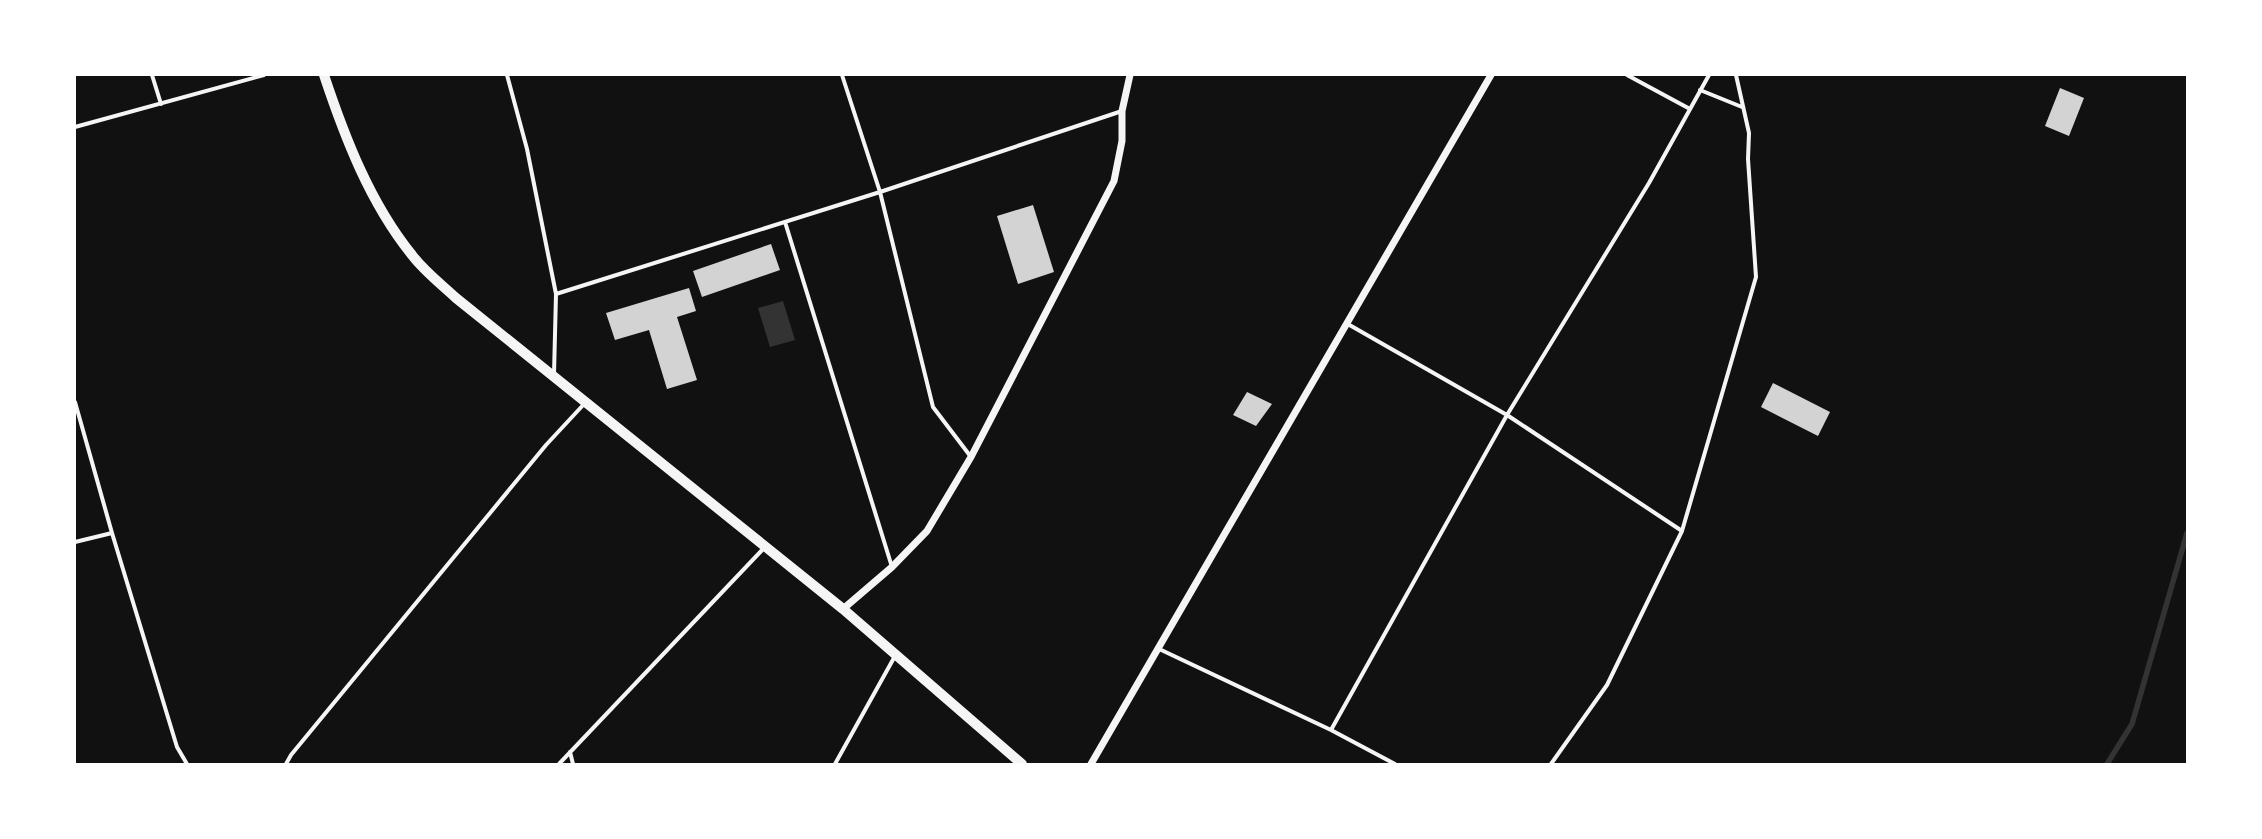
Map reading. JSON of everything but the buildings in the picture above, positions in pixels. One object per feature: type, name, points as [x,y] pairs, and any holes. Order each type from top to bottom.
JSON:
[{"type":"main road","points":[[324,75],[340,124],[381,213],[412,256],[456,298],[554,376],[585,404],[843,609],[1022,764]]},
{"type":"street","points":[[152,75],[161,104]]},
{"type":"street","points":[[75,127],[264,75]]},
{"type":"street","points":[[507,75],[527,149],[556,294],[554,376]]},
{"type":"street","points":[[842,75],[880,192],[933,407],[971,456]]},
{"type":"street","points":[[843,609],[892,567],[927,531],[971,456],[1114,181],[1122,141],[1122,111],[1130,75]]},
{"type":"street","points":[[1091,764],[1491,75]]},
{"type":"street","points":[[1627,75],[1690,109]]},
{"type":"street","points":[[1331,730],[1508,415],[1649,183],[1709,75]]},
{"type":"street","points":[[1551,764],[1607,685],[1682,530],[1756,277],[1748,159],[1749,133],[1736,75]]},
{"type":"street","points":[[1700,90],[1742,107]]},
{"type":"street","points":[[556,294],[880,192],[1122,111]]},
{"type":"street","points":[[784,222],[892,567]]},
{"type":"street","points":[[1346,323],[1508,415],[1682,530]]},
{"type":"street","points":[[75,402],[112,533],[177,747],[187,764]]},
{"type":"street","points":[[286,764],[291,755],[546,444],[585,404]]},
{"type":"street","points":[[75,542],[112,533]]},
{"type":"street","points":[[559,764],[765,547]]},
{"type":"street","points":[[1157,648],[1331,730],[1396,764]]},
{"type":"street","points":[[835,764],[896,654]]},
{"type":"street","points":[[570,752],[573,764]]},
{"type":"shaded area","points":[[783,301],[795,340],[770,347],[758,308]]},
{"type":"waterway","points":[[2107,764],[2132,724],[2187,533]]}]
